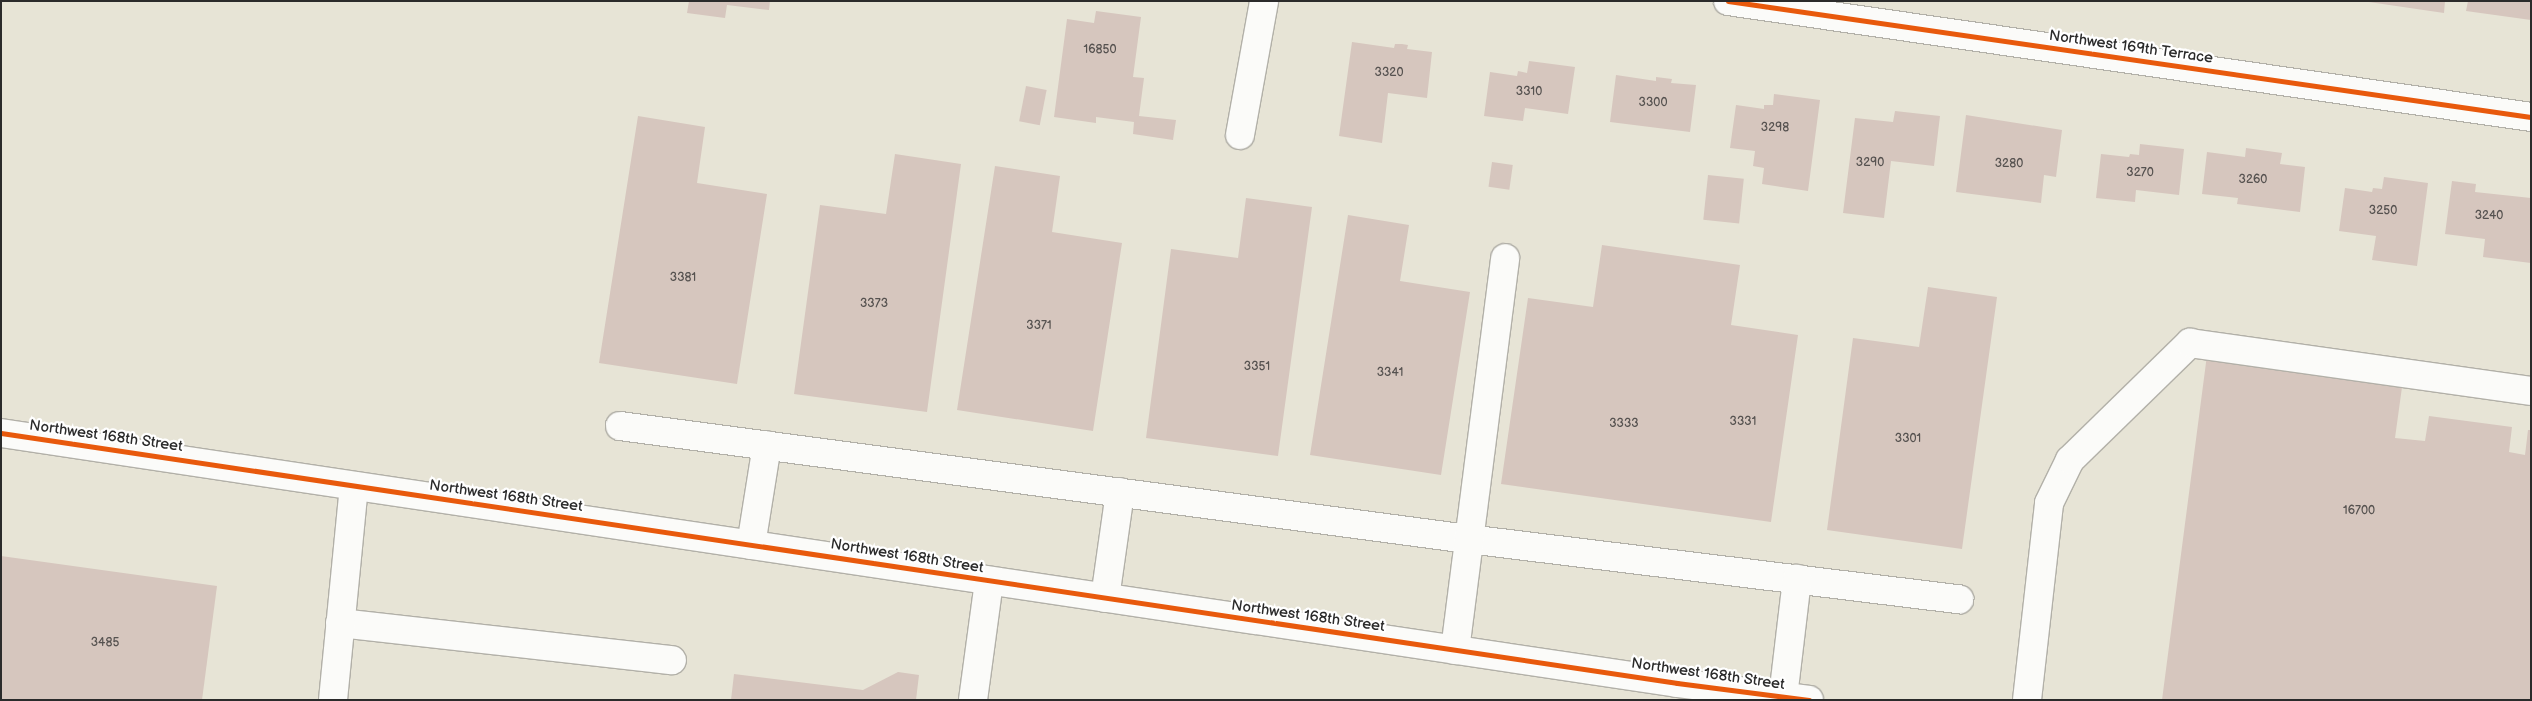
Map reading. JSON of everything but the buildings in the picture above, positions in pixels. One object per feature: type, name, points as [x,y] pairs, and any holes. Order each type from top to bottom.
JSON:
[{"type":"street","points":[[1240,135],[1264,1]]},
{"type":"street","name":"Northwest 169th Terrace","points":[[1728,1],[2531,117]]},
{"type":"street","points":[[1455,650],[1505,258]]},
{"type":"street","points":[[2028,700],[2049,503],[2070,460],[2190,343],[2531,391]]},
{"type":"street","points":[[620,426],[1468,539],[1959,598]]},
{"type":"street","name":"Northwest 168th Street","points":[[1,434],[1455,650],[1810,700]]},
{"type":"street","points":[[751,545],[766,445]]},
{"type":"street","points":[[333,700],[354,486]]},
{"type":"street","points":[[1105,598],[1120,492]]},
{"type":"street","points":[[1783,697],[1797,579]]},
{"type":"street","points":[[973,700],[989,581]]},
{"type":"street","points":[[340,623],[672,660]]},
{"type":"cycle path","points":[[1728,1],[2531,117]]},
{"type":"cycle path","points":[[1,433],[1677,683],[1809,700]]}]
